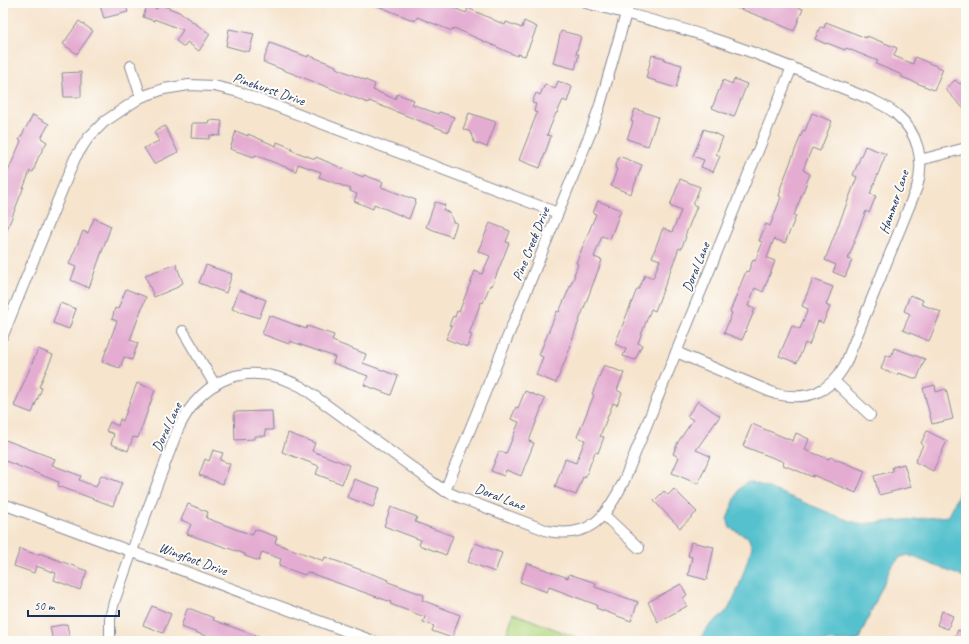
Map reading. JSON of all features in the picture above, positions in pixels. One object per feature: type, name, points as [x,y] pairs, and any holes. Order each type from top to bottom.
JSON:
[{"type":"street","name":"Hammer Lane","points":[[586,3],[710,38],[792,67],[877,103],[896,114],[915,138],[920,160],[920,174],[917,188],[845,365],[834,381],[819,392],[802,397],[789,397],[776,394],[676,352]]},
{"type":"street","name":"Pine Creek Drive","points":[[445,491],[598,112],[629,3]]},
{"type":"street","points":[[131,66],[141,97]]},
{"type":"street","name":"Doral Lane","points":[[110,641],[110,619],[114,602],[178,429],[193,404],[203,393],[226,379],[263,373],[287,379],[302,387],[445,491],[548,531],[559,533],[575,532],[589,528],[597,522],[604,515],[614,500],[623,483],[792,67]]},
{"type":"street","name":"Pinehurst Drive","points":[[3,335],[75,158],[88,138],[104,122],[141,97],[164,89],[189,85],[214,86],[239,92],[558,213]]},
{"type":"street","points":[[920,160],[966,148]]},
{"type":"street","points":[[183,331],[215,385]]},
{"type":"street","points":[[834,381],[870,415]]},
{"type":"street","name":"Wingfoot Drive","points":[[3,504],[373,641]]},
{"type":"street","points":[[604,515],[639,548]]},
{"type":"green space","points":[[513,613],[586,641],[505,641]]},
{"type":"water","points":[[966,475],[966,578],[908,555],[901,557],[891,567],[858,641],[698,641],[708,627],[728,610],[738,589],[752,547],[748,537],[730,528],[727,519],[739,489],[748,482],[761,485],[860,524],[949,516]]},
{"type":"building","points":[[99,3],[125,3],[128,12],[104,18]]},
{"type":"building","points":[[371,3],[442,3],[466,13],[468,8],[505,25],[506,22],[522,28],[524,21],[537,27],[525,56],[518,54],[517,56],[454,28],[452,31],[417,17],[415,21]]},
{"type":"building","points":[[727,3],[787,3],[803,9],[794,31]]},
{"type":"building","points":[[159,4],[179,12],[210,34],[199,51],[187,42],[184,47],[176,41],[183,30],[154,19],[154,21],[143,17],[147,5],[157,9]]},
{"type":"building","points":[[79,21],[93,31],[77,54],[63,44]]},
{"type":"building","points":[[826,22],[866,38],[867,36],[897,48],[894,56],[913,64],[915,57],[943,69],[934,90],[902,77],[902,75],[876,64],[878,61],[846,48],[845,50],[815,39],[820,27],[824,28]]},
{"type":"building","points":[[229,29],[254,34],[249,52],[226,46]]},
{"type":"building","points":[[561,31],[581,36],[576,54],[579,54],[575,69],[553,63]]},
{"type":"building","points":[[270,43],[336,66],[336,68],[375,84],[373,90],[395,99],[397,94],[414,100],[412,104],[438,114],[439,112],[454,117],[448,132],[263,62]]},
{"type":"building","points":[[652,55],[665,58],[664,60],[682,65],[676,88],[646,78]]},
{"type":"building","points":[[81,72],[81,97],[64,97],[62,73]]},
{"type":"building","points":[[734,79],[747,84],[734,117],[712,108],[723,80],[732,84]]},
{"type":"building","points":[[966,79],[966,111],[945,89],[955,80],[960,84]]},
{"type":"building","points":[[558,81],[572,87],[567,102],[563,100],[547,135],[551,136],[540,168],[519,160],[537,113],[534,111],[536,104],[532,103],[536,93],[540,95],[545,84],[555,89]]},
{"type":"building","points":[[635,109],[658,117],[648,146],[627,139],[633,122],[631,121]]},
{"type":"building","points":[[469,113],[496,122],[487,147],[473,142],[474,139],[470,132],[463,129]]},
{"type":"building","points":[[812,113],[832,121],[820,151],[812,148],[803,170],[810,174],[785,243],[774,239],[767,258],[775,261],[763,292],[755,288],[748,306],[755,309],[742,340],[724,333],[732,313],[730,312],[746,271],[748,272],[753,260],[755,261],[763,242],[759,241],[766,224],[770,226],[781,197],[779,196],[780,189],[803,130],[805,131]]},
{"type":"building","points":[[33,115],[49,124],[41,138],[47,142],[38,158],[33,172],[30,171],[3,240],[3,183],[21,141],[19,140]]},
{"type":"building","points":[[209,120],[222,121],[220,136],[210,135],[209,139],[191,138],[192,123],[208,123]]},
{"type":"building","points":[[165,126],[178,152],[154,164],[144,148],[159,141],[154,132]]},
{"type":"building","points":[[704,129],[723,137],[716,154],[720,156],[713,172],[701,167],[704,160],[693,156]]},
{"type":"building","points":[[236,131],[248,136],[248,134],[276,146],[277,142],[292,148],[291,150],[315,159],[316,157],[363,177],[364,175],[383,182],[381,187],[416,200],[409,219],[374,204],[373,209],[354,201],[357,194],[350,191],[351,189],[319,177],[321,172],[298,164],[296,171],[255,155],[254,157],[230,149]]},
{"type":"building","points":[[865,146],[886,154],[870,194],[876,196],[869,213],[866,211],[854,241],[848,259],[852,260],[845,277],[833,272],[836,265],[825,260],[857,177],[853,175]]},
{"type":"building","points":[[619,156],[642,165],[631,194],[611,186],[617,169],[615,168]]},
{"type":"building","points":[[680,179],[700,187],[693,205],[697,206],[685,236],[686,237],[681,249],[679,248],[655,311],[651,309],[638,343],[642,345],[635,360],[623,356],[626,349],[615,344],[637,289],[639,289],[645,275],[653,278],[660,260],[652,257],[663,228],[672,232],[681,211],[670,206]]},
{"type":"building","points":[[598,201],[621,210],[610,239],[602,236],[594,257],[602,260],[556,383],[536,375],[543,357],[539,355],[557,311],[559,312],[575,275],[578,264],[576,263],[596,214],[593,213]]},
{"type":"building","points":[[435,202],[445,205],[443,210],[450,213],[453,222],[457,223],[452,237],[426,227]]},
{"type":"building","points":[[94,218],[111,226],[89,288],[71,280],[76,267],[69,264],[83,231],[88,233]]},
{"type":"building","points":[[490,223],[510,231],[506,242],[509,243],[492,286],[490,285],[483,303],[481,302],[469,334],[472,335],[467,347],[446,339],[452,326],[449,325],[453,316],[455,317],[457,311],[459,312],[475,271],[482,274],[490,256],[478,251]]},
{"type":"building","points":[[176,264],[183,283],[177,286],[178,287],[154,297],[145,275]]},
{"type":"building","points":[[206,265],[232,274],[226,293],[199,283]]},
{"type":"building","points":[[813,279],[833,287],[826,305],[830,307],[823,323],[818,321],[809,345],[805,343],[797,363],[779,356],[792,326],[800,329],[808,309],[802,306]]},
{"type":"building","points":[[126,289],[146,297],[130,340],[138,343],[132,360],[124,357],[120,368],[102,362],[117,321],[112,319],[115,308],[118,309]]},
{"type":"building","points":[[239,290],[266,300],[259,318],[232,309]]},
{"type":"building","points":[[910,295],[923,300],[921,304],[941,312],[929,341],[903,330],[910,314],[904,311]]},
{"type":"building","points":[[60,303],[76,309],[69,329],[53,323]]},
{"type":"building","points":[[269,315],[306,329],[307,326],[334,335],[332,341],[366,354],[363,363],[398,376],[391,395],[364,385],[368,376],[333,363],[335,357],[290,341],[289,344],[262,334]]},
{"type":"building","points":[[894,348],[925,359],[917,379],[898,373],[897,375],[881,369],[886,355],[891,357]]},
{"type":"building","points":[[38,349],[53,355],[39,387],[42,388],[32,413],[14,406]]},
{"type":"building","points":[[604,365],[624,373],[617,390],[622,393],[617,405],[613,403],[600,436],[604,437],[598,453],[595,452],[585,478],[583,477],[576,495],[555,487],[565,459],[576,463],[585,440],[577,437]]},
{"type":"building","points":[[137,383],[155,390],[138,438],[133,437],[128,451],[111,444],[114,434],[106,431],[110,422],[118,426],[120,419],[123,421]]},
{"type":"building","points":[[935,385],[936,392],[946,389],[953,419],[932,424],[923,388]]},
{"type":"building","points":[[525,391],[545,399],[529,441],[534,443],[521,476],[506,470],[504,476],[491,471],[499,451],[506,454],[519,422],[511,419],[516,407],[518,408]]},
{"type":"building","points":[[698,401],[720,416],[696,450],[710,456],[698,484],[672,473],[679,457],[673,454],[678,442],[693,420],[687,416]]},
{"type":"building","points":[[272,411],[273,430],[265,430],[266,436],[254,436],[254,439],[235,440],[234,412]]},
{"type":"building","points":[[752,424],[793,441],[796,433],[809,439],[805,450],[829,459],[830,457],[865,471],[856,493],[813,475],[813,477],[783,465],[784,462],[743,446]]},
{"type":"building","points":[[927,431],[947,441],[933,471],[915,462],[923,445],[921,443]]},
{"type":"building","points":[[288,433],[315,443],[312,451],[349,465],[342,484],[316,474],[319,466],[282,452]]},
{"type":"building","points":[[3,439],[55,459],[52,465],[81,476],[79,480],[96,487],[101,475],[122,483],[113,506],[58,486],[59,482],[3,460]]},
{"type":"building","points":[[213,450],[223,453],[220,460],[230,464],[223,484],[199,475],[205,459],[209,461]]},
{"type":"building","points":[[904,464],[911,487],[879,495],[874,476],[893,471],[892,467]]},
{"type":"building","points":[[354,479],[380,488],[373,507],[347,497]]},
{"type":"building","points":[[674,489],[697,512],[680,528],[654,501],[664,491],[668,495]]},
{"type":"building","points":[[188,504],[208,512],[206,518],[252,535],[255,529],[277,537],[275,543],[324,561],[325,557],[389,580],[388,582],[424,595],[422,600],[460,615],[452,638],[432,631],[434,626],[423,622],[425,617],[390,604],[391,602],[307,572],[305,575],[279,566],[281,559],[262,552],[259,561],[245,556],[245,554],[187,534],[191,524],[181,520]]},
{"type":"building","points":[[391,507],[417,517],[415,522],[453,536],[446,555],[419,545],[421,540],[384,526]]},
{"type":"building","points":[[691,542],[714,547],[707,580],[688,575],[692,557],[688,556]]},
{"type":"building","points":[[475,543],[502,553],[495,572],[468,562]]},
{"type":"building","points":[[20,549],[38,555],[39,553],[87,571],[80,590],[54,580],[56,573],[36,566],[34,573],[14,566]]},
{"type":"building","points":[[527,563],[568,578],[569,574],[596,583],[595,587],[638,602],[631,621],[596,608],[597,605],[549,587],[547,592],[520,582]]},
{"type":"building","points":[[681,584],[687,595],[683,598],[687,606],[658,622],[648,602]]},
{"type":"building","points":[[152,606],[171,614],[163,633],[143,625]]},
{"type":"building","points":[[187,609],[191,609],[214,618],[213,620],[268,641],[220,641],[181,627]]},
{"type":"building","points":[[942,611],[953,616],[948,629],[937,625]]},
{"type":"building","points":[[67,624],[70,641],[53,641],[50,627]]},
{"type":"building","points":[[958,630],[966,633],[966,641],[953,641]]}]
